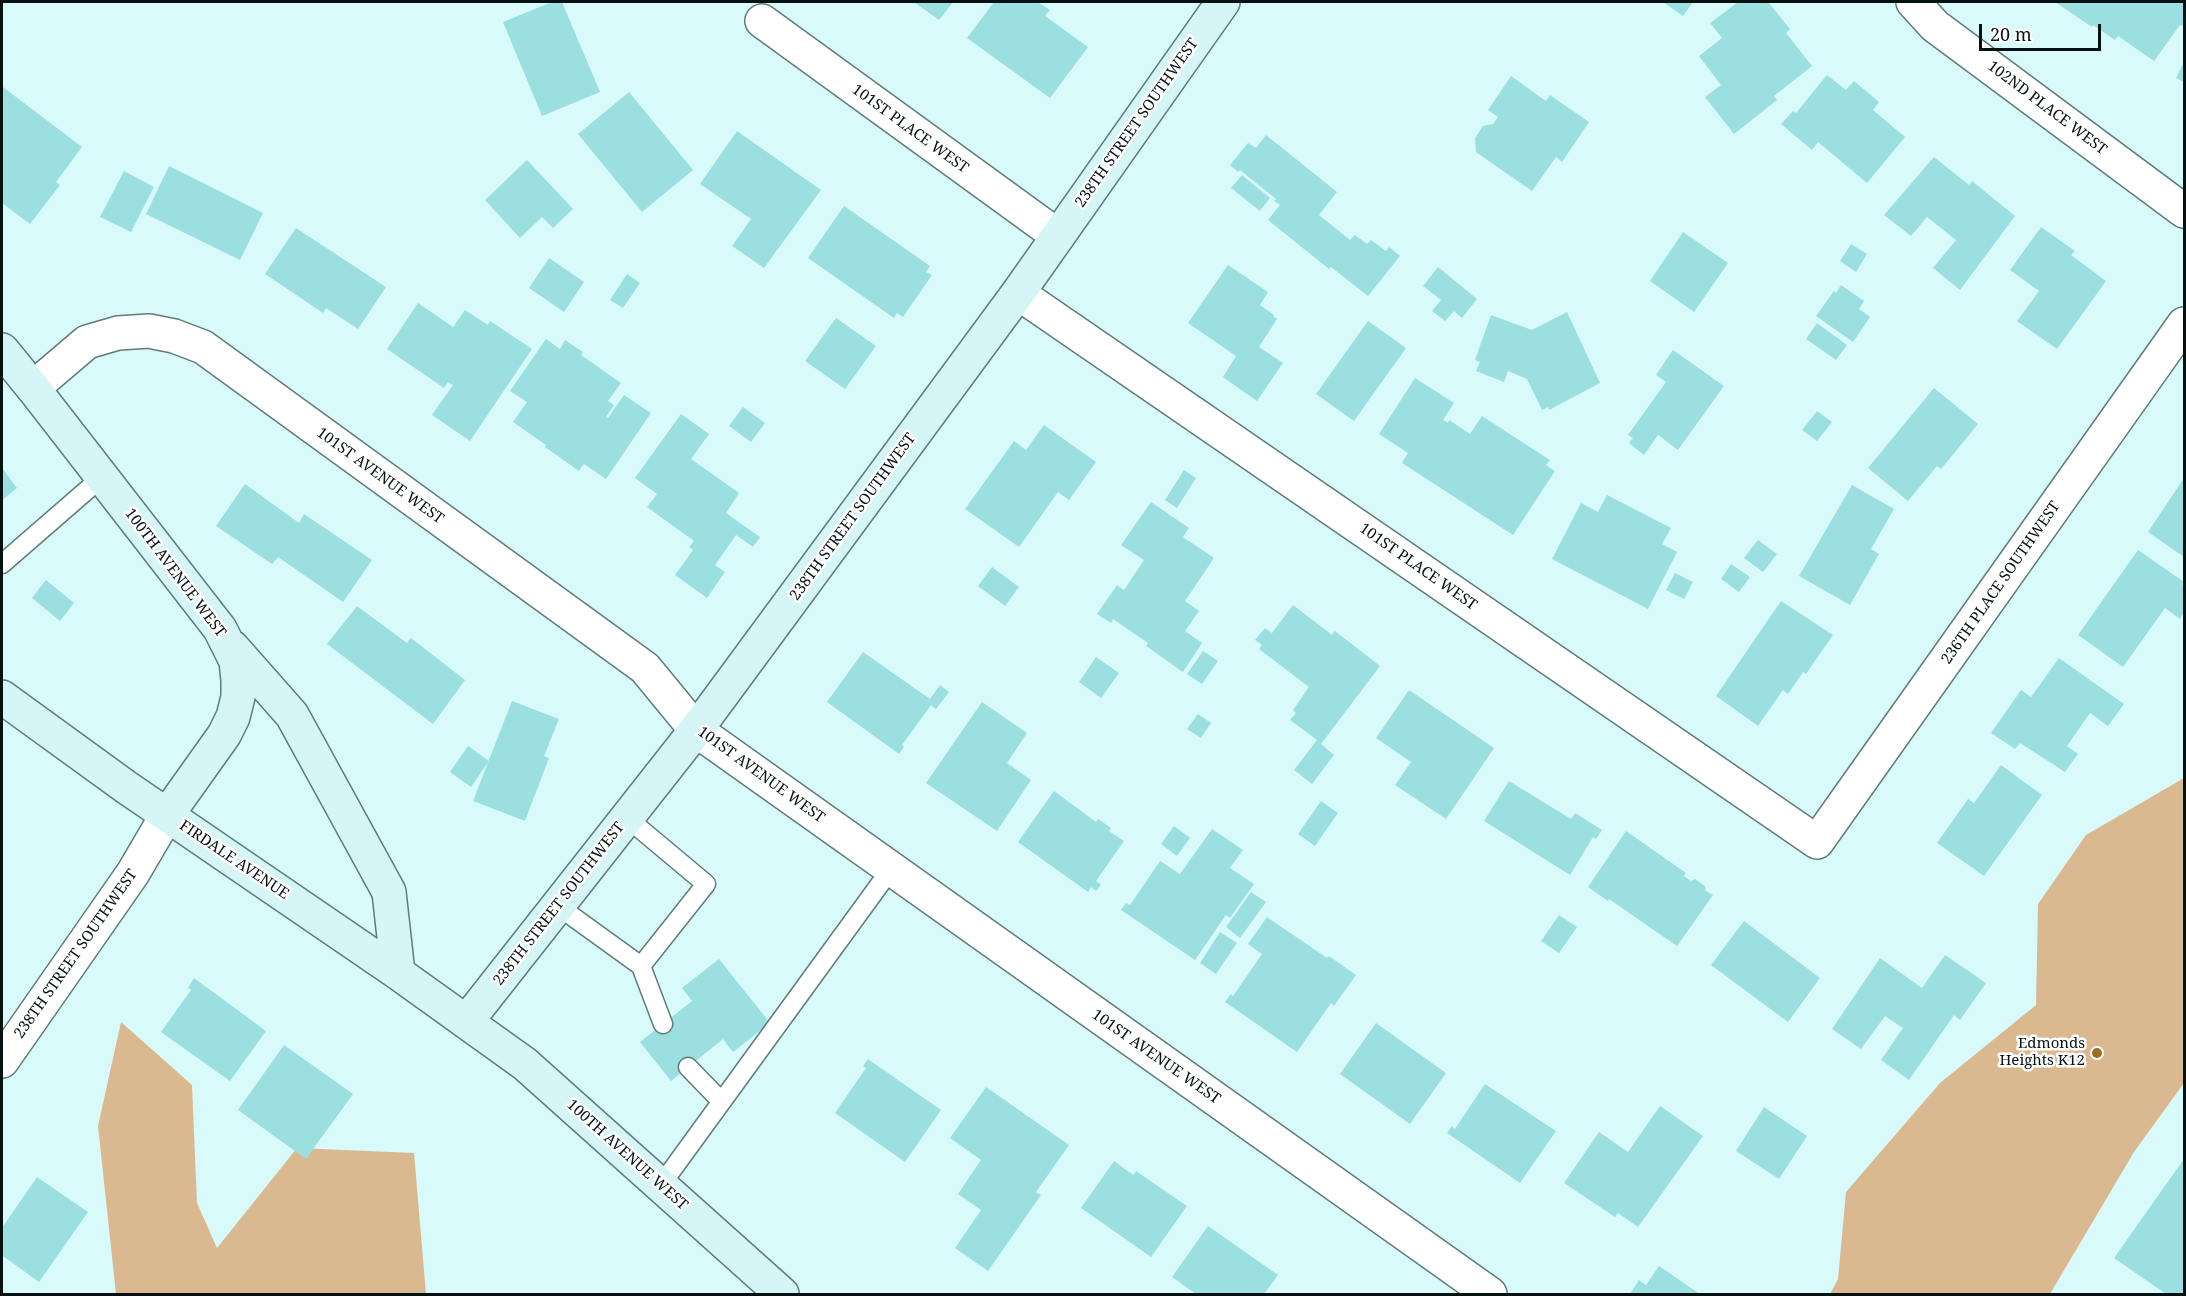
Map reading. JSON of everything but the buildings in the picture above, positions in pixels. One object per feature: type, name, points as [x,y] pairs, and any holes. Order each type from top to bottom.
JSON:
[{"type":"main road","name":"238TH STREET SOUTHWEST","points":[[467,1021],[696,730],[1018,293],[1223,2]]},
{"type":"main road","name":"100TH AVENUE WEST","points":[[2,350],[220,629],[236,661],[238,697],[224,735],[167,815]]},
{"type":"main road","points":[[229,643],[292,715],[388,892],[398,972]]},
{"type":"main road","name":"FIRDALE AVENUE","points":[[2,697],[167,815],[467,1021]]},
{"type":"main road","name":"100TH AVENUE WEST","points":[[467,1021],[525,1064],[782,1294]]},
{"type":"street","name":"102ND PLACE WEST","points":[[1913,2],[1935,26],[2184,211]]},
{"type":"street","name":"101ST PLACE WEST","points":[[762,21],[1058,236]]},
{"type":"street","name":"101ST PLACE WEST","points":[[1018,293],[1817,842]]},
{"type":"street","name":"236TH PLACE SOUTHWEST","points":[[1817,842],[2184,324]]},
{"type":"street","name":"101ST AVENUE WEST","points":[[33,388],[87,342],[118,333],[149,331],[174,336],[203,347],[645,668],[696,730],[1490,1294]]},
{"type":"street","name":"238TH STREET SOUTHWEST","points":[[2,1061],[133,873],[167,815]]},
{"type":"lane","points":[[2,564],[102,477]]},
{"type":"lane","points":[[626,817],[706,884],[641,966]]},
{"type":"lane","points":[[660,1185],[891,869]]},
{"type":"lane","points":[[558,906],[641,966],[663,1024]]},
{"type":"lane","points":[[688,1067],[722,1101]]},
{"type":"shaded area","name":"Edmonds Heights K12","points":[[2184,778],[2184,1083],[2134,1152],[2050,1294],[1830,1294],[1838,1279],[1846,1192],[1940,1083],[2036,1005],[2038,904],[2086,835]]},
{"type":"shaded area","points":[[121,1022],[192,1085],[197,1203],[217,1248],[297,1148],[414,1153],[426,1294],[116,1294],[98,1126]]},
{"type":"place","name":"Edmonds Heights K12","points":[[2097,1053]]}]
